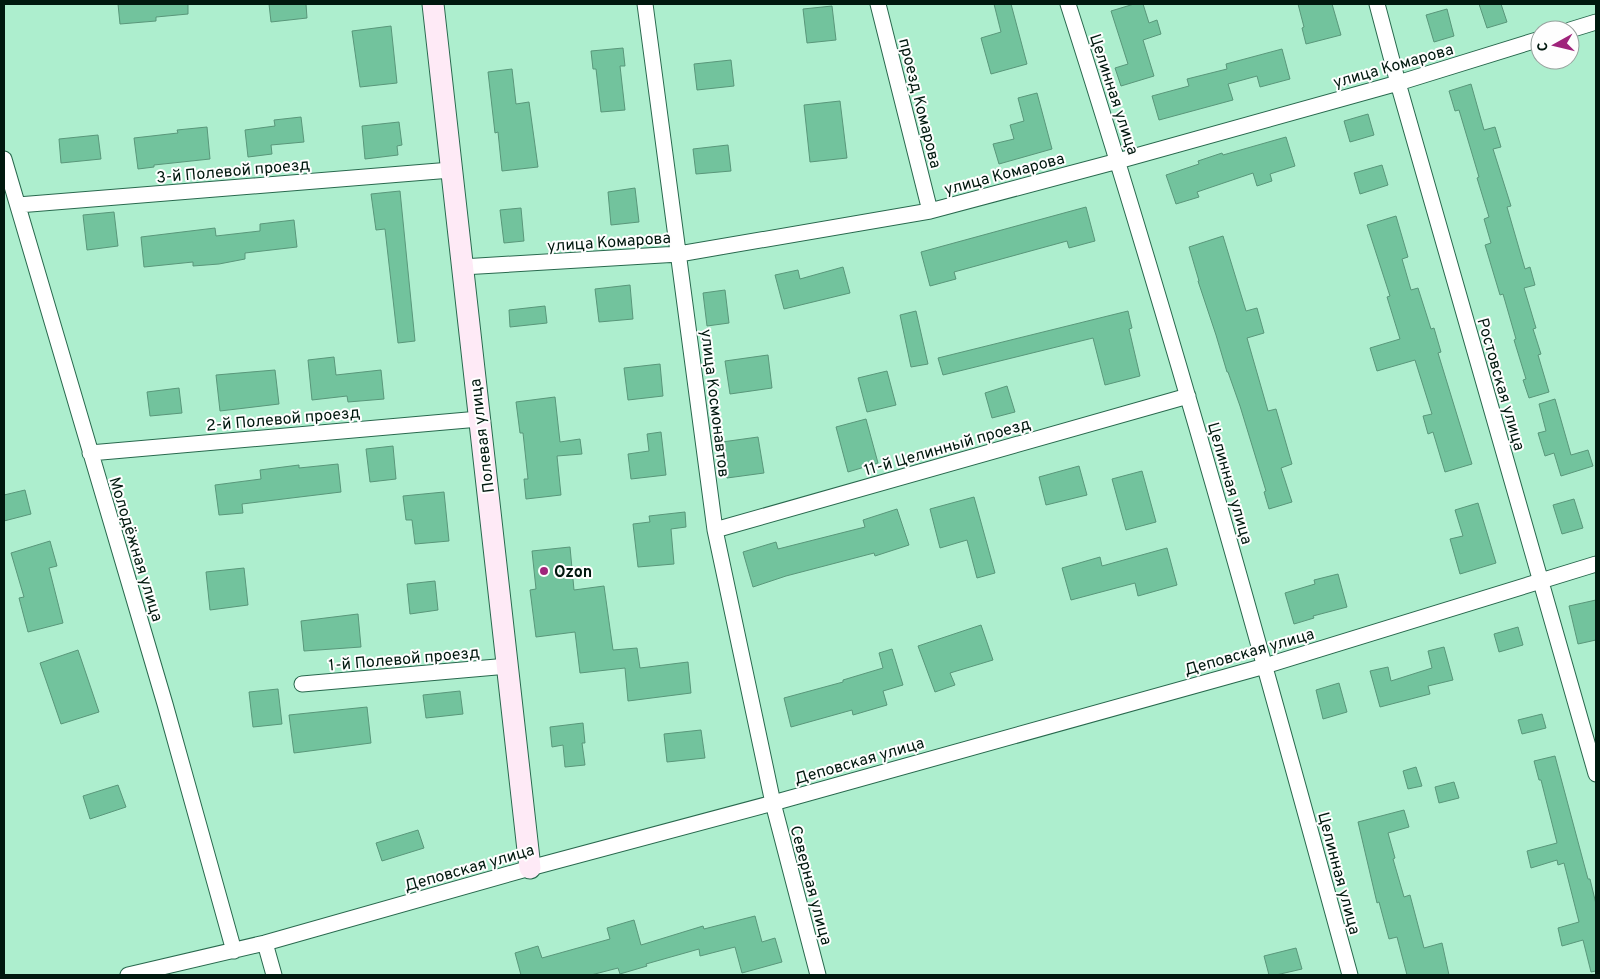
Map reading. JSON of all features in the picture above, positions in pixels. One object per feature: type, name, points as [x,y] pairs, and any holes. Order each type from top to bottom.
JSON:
[{"type":"street","name":"Полевая улица","points":[[433,4],[530,868]]},
{"type":"street","name":"улица Космонавтов","points":[[645,4],[715,530],[773,803]]},
{"type":"street","name":"проезд Комарова","points":[[878,4],[930,211]]},
{"type":"street","name":"Целинная улица","points":[[1068,4],[1118,161],[1188,396],[1350,975]]},
{"type":"street","name":"Ростовская улица","points":[[1377,4],[1596,774]]},
{"type":"street","points":[[1580,27],[1596,22]]},
{"type":"street","name":"улица Комарова","points":[[462,267],[679,254],[930,211],[1398,83],[1530,42]]},
{"type":"street","name":"Молодёжная улица","points":[[4,158],[165,704],[234,951]]},
{"type":"street","name":"3-й Полевой проезд","points":[[18,205],[451,170]]},
{"type":"street","name":"11-й Целинный проезд","points":[[715,530],[1188,396]]},
{"type":"street","name":"2-й Полевой проезд","points":[[90,453],[479,419]]},
{"type":"street","name":"Деповская улица","points":[[128,975],[265,943],[530,868],[773,803],[1265,666],[1596,564]]},
{"type":"street","name":"1-й Полевой проезд","points":[[302,684],[508,666]]},
{"type":"street","name":"Северная улица","points":[[773,803],[818,975]]},
{"type":"street","points":[[265,943],[274,975]]},
{"type":"building","points":[[118,4],[188,4],[188,14],[156,17],[156,21],[120,24]]},
{"type":"building","points":[[269,4],[306,4],[307,18],[271,22]]},
{"type":"building","points":[[994,4],[1011,4],[1027,64],[991,74],[981,38],[1001,32]]},
{"type":"building","points":[[1134,4],[1143,4],[1149,23],[1157,20],[1161,34],[1143,40],[1154,76],[1121,86],[1115,68],[1128,64],[1111,11]]},
{"type":"building","points":[[1298,4],[1332,4],[1341,35],[1306,44]]},
{"type":"building","points":[[1479,4],[1501,4],[1507,22],[1487,28]]},
{"type":"building","points":[[832,6],[836,40],[807,43],[803,9]]},
{"type":"building","points":[[1447,9],[1454,36],[1434,42],[1426,15]]},
{"type":"building","points":[[391,26],[397,83],[360,87],[352,31]]},
{"type":"building","points":[[623,48],[625,66],[620,66],[625,110],[601,112],[596,69],[593,69],[591,51]]},
{"type":"building","points":[[1282,49],[1290,79],[1260,87],[1257,76],[1228,84],[1233,100],[1159,120],[1152,96],[1189,86],[1187,79],[1227,69],[1226,64]]},
{"type":"building","points":[[731,60],[734,86],[697,90],[694,64]]},
{"type":"building","points":[[512,69],[516,104],[529,102],[538,167],[502,171],[498,132],[495,133],[488,72]]},
{"type":"building","points":[[1471,84],[1484,130],[1495,127],[1501,147],[1493,149],[1511,206],[1507,207],[1525,269],[1530,267],[1535,285],[1524,288],[1536,328],[1533,329],[1541,354],[1538,355],[1549,392],[1529,398],[1523,380],[1526,379],[1514,340],[1516,339],[1503,294],[1500,295],[1485,245],[1491,243],[1484,219],[1489,217],[1477,178],[1479,177],[1459,110],[1455,111],[1449,91]]},
{"type":"building","points":[[1037,93],[1052,149],[999,164],[993,144],[1014,139],[1010,125],[1024,121],[1018,98]]},
{"type":"building","points":[[840,101],[847,158],[810,162],[804,105]]},
{"type":"building","points":[[1368,114],[1374,135],[1350,142],[1344,121]]},
{"type":"building","points":[[301,117],[304,142],[271,145],[272,154],[248,157],[245,130],[275,126],[274,120]]},
{"type":"building","points":[[399,122],[402,145],[397,146],[398,155],[365,159],[362,126]]},
{"type":"building","points":[[207,127],[210,159],[154,165],[154,167],[138,169],[134,138],[178,133],[177,130]]},
{"type":"building","points":[[98,135],[101,159],[61,163],[59,139]]},
{"type":"building","points":[[1286,137],[1295,166],[1270,174],[1272,181],[1257,186],[1253,173],[1197,192],[1199,197],[1176,204],[1166,175],[1199,164],[1198,161],[1222,153],[1223,155]]},
{"type":"building","points":[[728,145],[731,171],[696,174],[693,149]]},
{"type":"building","points":[[1382,165],[1388,185],[1360,194],[1354,173]]},
{"type":"building","points":[[635,188],[639,222],[611,225],[608,192]]},
{"type":"building","points":[[400,191],[415,341],[398,343],[385,229],[376,230],[371,194]]},
{"type":"building","points":[[1086,207],[1095,241],[1069,248],[1067,241],[954,272],[956,279],[930,286],[921,252]]},
{"type":"building","points":[[521,208],[524,241],[504,243],[500,210]]},
{"type":"building","points":[[114,212],[118,246],[87,250],[83,215]]},
{"type":"building","points":[[1396,216],[1408,257],[1402,259],[1411,290],[1418,288],[1431,329],[1434,328],[1441,352],[1438,353],[1472,464],[1445,472],[1433,432],[1428,434],[1423,416],[1432,414],[1415,360],[1377,371],[1370,348],[1400,339],[1387,297],[1390,296],[1367,225]]},
{"type":"building","points":[[294,220],[297,247],[245,253],[245,259],[219,264],[193,266],[193,262],[144,267],[141,237],[215,228],[216,236],[260,231],[260,224]]},
{"type":"building","points":[[1223,236],[1246,311],[1257,308],[1264,333],[1247,338],[1268,411],[1276,409],[1292,464],[1281,468],[1292,502],[1269,509],[1264,492],[1266,491],[1198,281],[1189,247]]},
{"type":"building","points":[[843,267],[850,293],[784,309],[775,275],[798,270],[800,279]]},
{"type":"building","points":[[630,285],[633,319],[599,322],[595,289]]},
{"type":"building","points":[[725,290],[729,323],[707,326],[703,293]]},
{"type":"building","points":[[545,306],[547,323],[510,327],[509,310]]},
{"type":"building","points":[[916,311],[928,364],[911,367],[900,315]]},
{"type":"building","points":[[1128,311],[1132,328],[1129,329],[1140,376],[1105,385],[1093,338],[943,375],[938,358]]},
{"type":"building","points":[[768,355],[772,388],[730,394],[725,361]]},
{"type":"building","points":[[334,357],[336,375],[381,370],[384,399],[348,402],[347,396],[312,400],[308,360]]},
{"type":"building","points":[[660,364],[663,396],[628,400],[624,368]]},
{"type":"building","points":[[275,370],[279,404],[220,411],[216,375]]},
{"type":"building","points":[[887,371],[896,405],[867,412],[858,378]]},
{"type":"building","points":[[1007,386],[1015,412],[992,418],[985,393]]},
{"type":"building","points":[[179,388],[182,413],[150,416],[147,392]]},
{"type":"building","points":[[555,397],[560,442],[580,439],[582,454],[557,456],[561,495],[526,499],[524,479],[528,479],[523,433],[520,433],[516,402]]},
{"type":"building","points":[[1555,399],[1571,455],[1588,450],[1593,466],[1561,476],[1554,453],[1545,456],[1538,433],[1546,431],[1539,404]]},
{"type":"building","points":[[866,419],[878,463],[848,472],[836,427]]},
{"type":"building","points":[[661,432],[666,475],[631,479],[628,454],[649,451],[647,434]]},
{"type":"building","points":[[758,437],[764,473],[727,478],[722,442]]},
{"type":"building","points":[[393,446],[396,479],[370,482],[366,449]]},
{"type":"building","points":[[338,464],[341,492],[242,504],[243,513],[219,515],[215,485],[261,479],[260,470],[299,465],[299,468]]},
{"type":"building","points":[[1079,466],[1087,495],[1046,505],[1039,477]]},
{"type":"building","points":[[1142,471],[1156,522],[1126,530],[1112,479]]},
{"type":"building","points":[[25,490],[31,514],[4,521],[4,495]]},
{"type":"building","points":[[444,492],[449,541],[415,544],[412,520],[406,520],[403,496]]},
{"type":"building","points":[[974,497],[995,573],[977,578],[967,540],[940,548],[930,509]]},
{"type":"building","points":[[1574,499],[1583,528],[1562,534],[1553,505]]},
{"type":"building","points":[[1478,503],[1496,563],[1460,574],[1450,539],[1463,536],[1455,510]]},
{"type":"building","points":[[897,509],[909,545],[875,556],[874,553],[786,576],[753,587],[743,552],[776,542],[778,549],[865,527],[863,520]]},
{"type":"building","points":[[685,512],[686,527],[671,529],[674,564],[638,567],[633,524],[650,522],[649,516]]},
{"type":"building","points":[[50,541],[57,566],[49,568],[63,623],[28,632],[19,598],[24,597],[11,553]]},
{"type":"building","points":[[570,547],[574,590],[604,586],[613,650],[637,648],[640,668],[688,662],[691,693],[628,701],[625,668],[580,673],[575,632],[536,637],[530,590],[536,589],[532,551]]},
{"type":"building","points":[[1167,548],[1177,585],[1138,596],[1135,583],[1071,600],[1062,568],[1100,557],[1102,566]]},
{"type":"building","points":[[244,568],[248,605],[210,610],[206,572]]},
{"type":"building","points":[[1338,574],[1347,607],[1313,616],[1314,618],[1294,624],[1285,593],[1315,584],[1314,580]]},
{"type":"building","points":[[435,581],[438,610],[410,614],[407,584]]},
{"type":"building","points":[[1596,600],[1596,640],[1578,644],[1569,606]]},
{"type":"building","points":[[358,614],[361,647],[304,651],[301,621]]},
{"type":"building","points":[[981,625],[993,660],[950,673],[955,685],[935,692],[918,646]]},
{"type":"building","points":[[1518,627],[1523,645],[1499,652],[1494,634]]},
{"type":"building","points":[[1444,647],[1453,680],[1428,686],[1430,694],[1380,707],[1370,671],[1388,667],[1391,681],[1432,668],[1428,651]]},
{"type":"building","points":[[892,649],[903,685],[883,691],[887,705],[853,715],[852,710],[791,727],[784,698],[843,682],[843,680],[883,668],[879,653]]},
{"type":"building","points":[[78,650],[99,712],[61,724],[40,663]]},
{"type":"building","points":[[1339,683],[1347,712],[1323,719],[1316,690]]},
{"type":"building","points":[[278,689],[282,724],[253,727],[249,692]]},
{"type":"building","points":[[460,691],[463,714],[426,718],[423,695]]},
{"type":"building","points":[[367,707],[371,743],[294,753],[289,715]]},
{"type":"building","points":[[1542,714],[1546,728],[1522,734],[1518,720]]},
{"type":"building","points":[[583,723],[585,743],[582,743],[585,765],[565,767],[563,745],[552,747],[550,727]]},
{"type":"building","points":[[701,730],[705,758],[667,762],[664,734]]},
{"type":"building","points":[[1555,756],[1596,904],[1596,971],[1591,972],[1583,940],[1562,946],[1558,928],[1579,922],[1564,863],[1558,865],[1557,860],[1531,868],[1527,851],[1557,843],[1541,780],[1539,780],[1534,761]]},
{"type":"building","points":[[1416,767],[1422,786],[1408,789],[1403,771]]},
{"type":"building","points":[[1454,782],[1459,798],[1439,803],[1435,787]]},
{"type":"building","points":[[118,785],[126,807],[90,819],[83,796]]},
{"type":"building","points":[[1404,810],[1409,827],[1388,833],[1395,858],[1393,859],[1404,897],[1410,895],[1424,948],[1442,943],[1449,975],[1407,975],[1397,937],[1389,939],[1379,902],[1377,903],[1358,822]]},
{"type":"building","points":[[418,830],[424,848],[382,861],[376,843]]},
{"type":"building","points":[[755,916],[762,942],[775,938],[782,962],[742,973],[735,947],[700,956],[699,949],[646,964],[647,966],[620,974],[618,968],[591,975],[521,975],[515,953],[538,946],[542,958],[610,939],[607,928],[634,920],[641,945],[703,926],[704,929]]},
{"type":"building","points":[[1296,948],[1302,969],[1269,975],[1264,956]]},
{"type":"place","name":"Ozon","points":[[544,571]]}]
